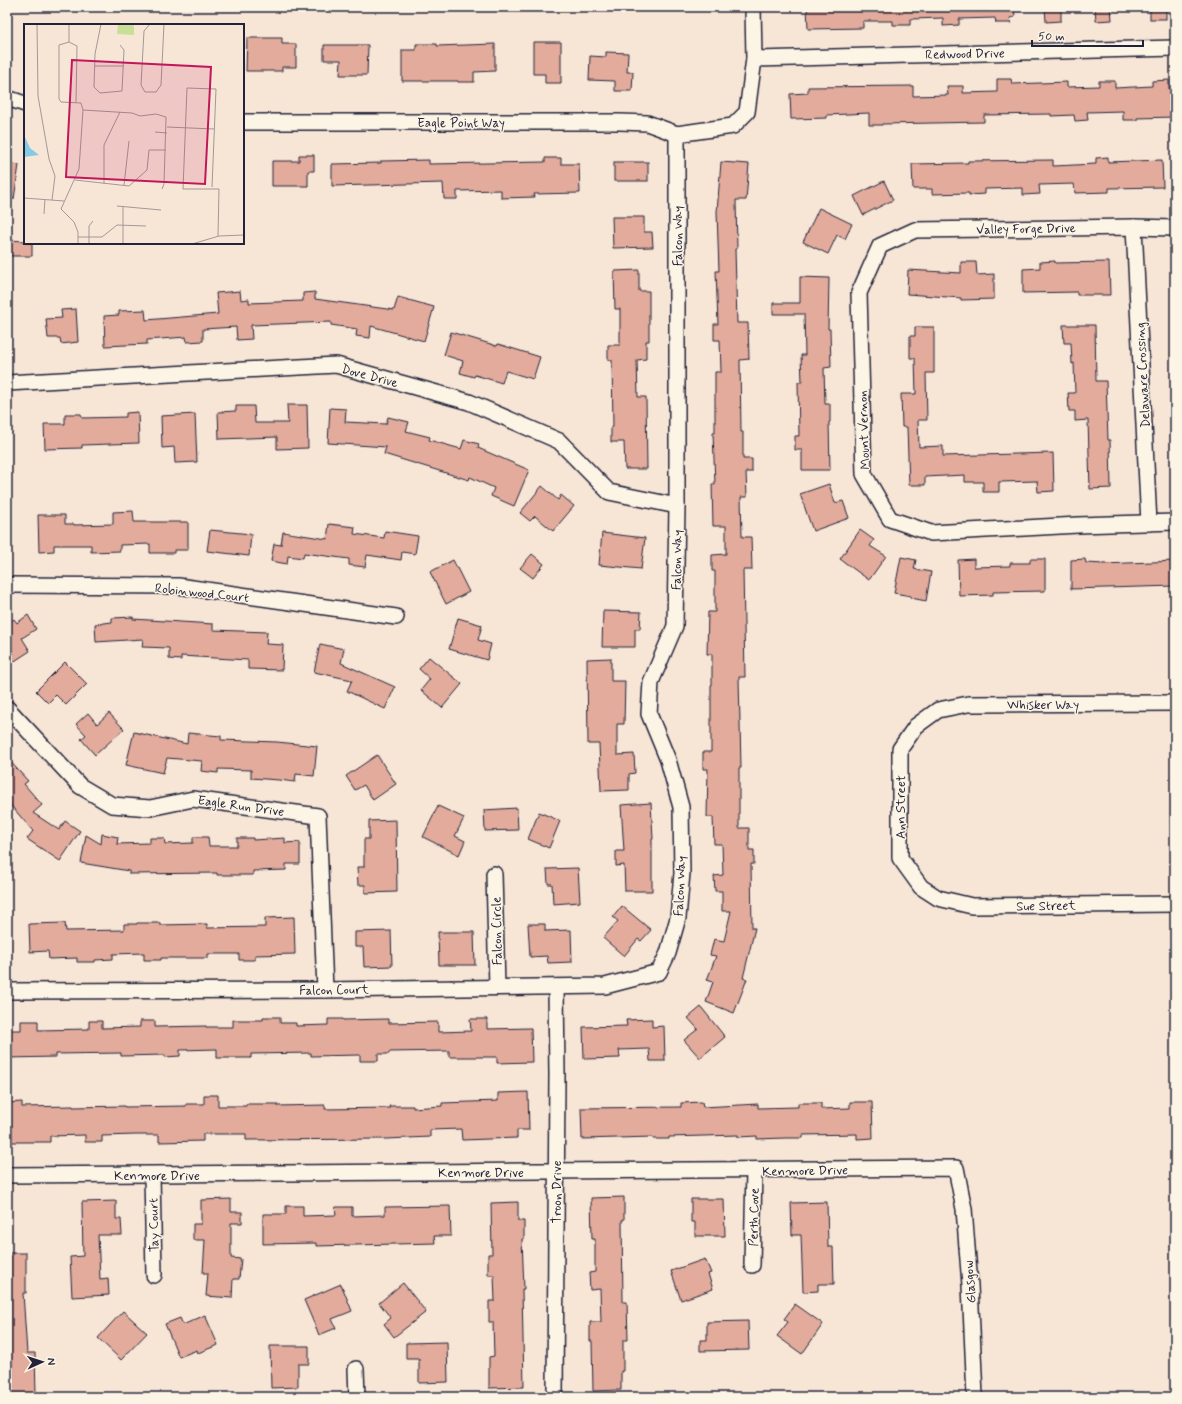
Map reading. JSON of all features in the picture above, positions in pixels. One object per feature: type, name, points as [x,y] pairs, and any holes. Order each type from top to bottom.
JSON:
[{"type":"street","points":[[677,134],[733,126],[747,112],[754,59],[753,7]]},
{"type":"street","name":"Redwood Drive","points":[[754,59],[1175,48]]},
{"type":"street","points":[[7,98],[24,104]]},
{"type":"street","name":"Eagle Point Way","points":[[244,122],[647,123],[677,134]]},
{"type":"street","name":"Falcon Way","points":[[659,972],[668,953],[678,918],[682,873],[681,807],[668,760],[649,714],[651,682],[675,626],[677,506],[677,134]]},
{"type":"street","name":"Valley Forge Drive","points":[[880,246],[915,230],[1134,226],[1175,228]]},
{"type":"street","name":"Delaware Crossing","points":[[1134,226],[1149,523]]},
{"type":"street","name":"Mount Vernon","points":[[880,246],[859,292],[864,474],[890,519],[931,533],[1078,525],[1175,522]]},
{"type":"street","name":"Dove Drive","points":[[7,383],[336,365],[469,402],[559,441],[609,492],[677,506]]},
{"type":"street","name":"Robinwood Court","points":[[7,584],[178,586],[396,617]]},
{"type":"street","name":"Whisker Way","points":[[916,726],[938,710],[968,704],[1175,703]]},
{"type":"street","name":"Eagle Run Drive","points":[[7,708],[80,786],[112,806],[150,808],[193,799],[318,816],[325,990]]},
{"type":"street","name":"Ann Street","points":[[916,726],[900,748],[900,858],[920,887]]},
{"type":"street","name":"Falcon Circle","points":[[494,874],[497,988]]},
{"type":"street","name":"Sue Street","points":[[920,887],[938,898],[972,906],[1175,904]]},
{"type":"street","name":"Falcon Court","points":[[7,991],[325,990],[605,986],[659,972]]},
{"type":"street","name":"Troon Drive","points":[[555,1397],[556,987]]},
{"type":"street","name":"Kenmore Drive","points":[[7,1175],[956,1168]]},
{"type":"street","name":"Glasgow","points":[[956,1168],[964,1209],[970,1285],[975,1397]]},
{"type":"street","name":"Perth Cove","points":[[752,1264],[754,1170]]},
{"type":"street","name":"Tay Court","points":[[152,1175],[154,1276]]},
{"type":"street","points":[[356,1369],[356,1397]]},
{"type":"building","points":[[807,7],[1014,7],[1015,17],[1010,18],[1011,23],[996,23],[995,18],[959,19],[959,25],[943,26],[943,18],[910,19],[910,25],[893,25],[893,21],[863,21],[863,28],[808,29]]},
{"type":"building","points":[[1045,7],[1061,7],[1061,21],[1046,22]]},
{"type":"building","points":[[1095,7],[1111,7],[1112,20],[1096,21]]},
{"type":"building","points":[[1150,7],[1166,7],[1166,19],[1150,19]]},
{"type":"building","points":[[247,38],[282,38],[282,44],[296,44],[296,67],[282,67],[282,71],[246,71]]},
{"type":"building","points":[[533,42],[561,42],[561,83],[545,83],[545,74],[533,74]]},
{"type":"building","points":[[416,44],[437,44],[437,46],[495,44],[495,71],[474,72],[474,82],[402,81],[402,50],[416,50]]},
{"type":"building","points":[[324,45],[368,45],[367,75],[340,75],[341,60],[324,60]]},
{"type":"building","points":[[606,52],[628,53],[627,72],[633,72],[632,91],[615,91],[615,81],[589,80],[590,56],[606,57]]},
{"type":"building","points":[[997,79],[1011,79],[1012,84],[1067,82],[1067,87],[1099,86],[1099,81],[1115,81],[1115,88],[1152,86],[1152,81],[1169,80],[1169,89],[1175,89],[1175,117],[1123,120],[1123,111],[1087,112],[1088,120],[1075,121],[1074,115],[984,115],[984,122],[882,125],[869,125],[869,113],[827,115],[827,118],[791,119],[790,94],[808,93],[808,87],[913,86],[913,96],[948,95],[947,86],[963,86],[963,93],[997,92]]},
{"type":"building","points":[[299,155],[314,155],[314,171],[308,171],[308,186],[272,186],[272,161],[299,161]]},
{"type":"building","points":[[1108,157],[1108,162],[1162,160],[1163,187],[1109,188],[1109,192],[1075,193],[1074,184],[1039,185],[1040,194],[1023,195],[1023,188],[985,189],[985,194],[969,195],[969,193],[932,194],[932,189],[913,189],[912,164],[968,163],[968,161],[1053,160],[1053,166],[1096,164],[1096,158]]},
{"type":"building","points":[[545,158],[561,158],[561,164],[579,164],[580,193],[534,194],[535,197],[501,198],[501,190],[457,191],[457,199],[444,199],[443,183],[332,186],[332,164],[429,160],[429,164],[545,162]]},
{"type":"building","points":[[614,162],[648,162],[648,181],[614,181]]},
{"type":"building","points":[[721,162],[749,164],[746,200],[736,200],[737,249],[735,249],[737,323],[748,323],[749,359],[740,360],[743,459],[752,459],[752,472],[746,472],[747,497],[741,497],[742,537],[751,537],[752,570],[743,570],[745,677],[739,677],[741,768],[739,768],[739,828],[749,828],[749,850],[754,850],[754,864],[751,864],[752,928],[755,928],[743,978],[747,979],[734,1013],[706,1002],[713,982],[707,980],[716,956],[710,955],[714,939],[724,941],[731,911],[722,911],[722,891],[715,891],[714,876],[723,875],[722,844],[714,844],[713,817],[707,817],[708,769],[703,769],[703,752],[711,752],[712,654],[707,654],[708,612],[715,612],[715,571],[712,571],[712,555],[726,554],[726,526],[713,526],[712,484],[715,484],[713,433],[715,433],[715,372],[721,372],[720,340],[714,340],[714,324],[718,324],[716,271],[719,271],[717,212]]},
{"type":"building","points":[[7,163],[19,165],[14,199],[7,199]]},
{"type":"building","points":[[884,181],[893,200],[863,215],[854,196]]},
{"type":"building","points":[[819,208],[852,224],[845,239],[837,235],[828,254],[803,242]]},
{"type":"building","points":[[612,217],[644,217],[644,232],[652,232],[653,247],[613,248]]},
{"type":"building","points":[[7,240],[24,241],[24,244],[32,244],[32,256],[7,256]]},
{"type":"building","points":[[1055,261],[1055,263],[1109,262],[1110,295],[1077,295],[1077,292],[1023,293],[1023,269],[1040,268],[1040,262]]},
{"type":"building","points":[[961,262],[976,262],[977,275],[994,274],[994,299],[961,300],[961,298],[907,294],[908,270],[961,273]]},
{"type":"building","points":[[639,270],[639,291],[649,291],[649,341],[646,341],[646,359],[637,360],[638,397],[646,397],[647,469],[625,469],[624,442],[611,442],[611,427],[613,427],[612,360],[608,360],[608,345],[620,345],[620,309],[615,309],[614,271]]},
{"type":"building","points":[[800,277],[829,278],[828,329],[830,329],[831,367],[824,368],[825,404],[830,404],[830,470],[802,470],[802,450],[795,450],[795,436],[799,436],[798,382],[802,382],[801,355],[805,355],[804,314],[773,314],[773,303],[800,303]]},
{"type":"building","points":[[240,291],[241,300],[249,299],[249,303],[303,301],[303,293],[315,292],[315,299],[394,310],[398,297],[434,307],[424,341],[371,326],[370,338],[356,336],[357,329],[331,325],[331,322],[251,325],[252,339],[237,340],[236,327],[203,329],[203,341],[187,342],[186,337],[147,340],[147,344],[105,346],[104,316],[119,315],[119,311],[145,310],[146,320],[218,314],[216,293]]},
{"type":"building","points":[[76,309],[78,342],[61,344],[60,338],[48,338],[46,319],[62,318],[61,310]]},
{"type":"building","points":[[1063,325],[1095,325],[1096,381],[1106,381],[1108,440],[1110,440],[1111,488],[1090,489],[1088,420],[1075,421],[1075,411],[1069,411],[1068,393],[1075,393],[1074,363],[1072,364],[1071,343],[1064,343]]},
{"type":"building","points":[[915,327],[934,327],[934,373],[926,373],[927,420],[918,420],[919,447],[943,446],[943,456],[1053,453],[1054,491],[1038,492],[1037,481],[999,482],[999,492],[983,492],[983,482],[965,482],[965,475],[925,477],[925,485],[909,485],[907,427],[902,427],[901,394],[916,394],[915,358],[910,358],[910,336],[915,336]]},
{"type":"building","points":[[451,332],[540,357],[533,379],[506,371],[502,383],[475,375],[474,377],[460,373],[463,361],[444,355]]},
{"type":"building","points":[[287,405],[307,405],[308,448],[277,449],[277,437],[219,439],[218,412],[236,411],[236,406],[254,406],[255,423],[288,423]]},
{"type":"building","points":[[330,408],[346,409],[345,422],[386,424],[388,417],[409,422],[406,431],[430,437],[429,440],[461,449],[464,440],[479,444],[478,448],[529,470],[514,506],[491,496],[494,488],[470,477],[469,480],[384,454],[386,447],[328,443]]},
{"type":"building","points":[[138,412],[139,443],[82,445],[82,448],[45,449],[44,424],[65,424],[65,414],[81,414],[82,418],[126,417],[126,413]]},
{"type":"building","points":[[195,414],[197,462],[175,463],[174,447],[162,448],[161,416]]},
{"type":"building","points":[[829,484],[835,503],[843,501],[849,518],[813,531],[800,494]]},
{"type":"building","points":[[542,486],[558,500],[561,495],[574,506],[553,531],[535,516],[530,521],[520,513]]},
{"type":"building","points":[[133,511],[134,522],[188,522],[188,550],[174,550],[174,553],[150,553],[150,544],[120,545],[120,551],[91,552],[91,545],[54,545],[54,551],[39,552],[38,515],[65,515],[65,524],[113,524],[113,512]]},
{"type":"building","points":[[329,524],[355,527],[354,534],[384,538],[385,531],[418,536],[415,554],[402,552],[401,560],[367,555],[365,567],[349,565],[349,559],[304,553],[303,558],[288,556],[287,564],[271,561],[274,544],[281,545],[283,532],[327,539]]},
{"type":"building","points":[[210,530],[251,534],[249,556],[207,551]]},
{"type":"building","points":[[860,530],[874,540],[870,546],[886,556],[869,580],[840,559]]},
{"type":"building","points":[[602,533],[645,538],[641,569],[599,565]]},
{"type":"building","points":[[532,554],[544,564],[533,578],[520,568]]},
{"type":"building","points":[[901,557],[916,560],[914,569],[931,572],[926,601],[911,598],[911,596],[894,593]]},
{"type":"building","points":[[974,559],[974,567],[1010,566],[1010,563],[1030,563],[1030,559],[1045,559],[1045,591],[993,592],[993,595],[959,596],[958,560]]},
{"type":"building","points":[[1085,559],[1086,563],[1104,564],[1175,561],[1175,586],[1071,589],[1071,560]]},
{"type":"building","points":[[453,560],[469,592],[446,604],[430,572]]},
{"type":"building","points":[[603,611],[641,612],[640,629],[635,629],[635,647],[602,647]]},
{"type":"building","points":[[28,615],[36,629],[22,638],[30,651],[7,666],[7,624],[14,619],[17,623]]},
{"type":"building","points":[[133,617],[133,619],[213,624],[213,630],[267,632],[266,644],[283,645],[282,670],[248,669],[248,660],[181,656],[181,660],[169,659],[169,648],[142,647],[143,639],[96,642],[95,624],[112,622],[112,618]]},
{"type":"building","points":[[458,618],[482,625],[478,640],[491,644],[487,660],[449,649]]},
{"type":"building","points":[[320,644],[344,649],[341,663],[395,687],[385,709],[347,691],[352,680],[314,672]]},
{"type":"building","points":[[429,657],[462,684],[442,708],[421,690],[430,679],[419,669]]},
{"type":"building","points":[[611,658],[611,681],[625,681],[624,724],[617,724],[617,755],[634,754],[635,773],[629,774],[629,790],[601,791],[599,744],[588,744],[587,659]]},
{"type":"building","points":[[65,662],[87,684],[66,705],[56,695],[48,703],[36,691]]},
{"type":"building","points":[[88,713],[97,724],[109,713],[124,729],[95,755],[81,739],[86,735],[76,724]]},
{"type":"building","points":[[134,732],[187,744],[188,733],[221,736],[221,740],[277,742],[317,746],[314,776],[296,774],[295,782],[251,778],[251,770],[218,769],[218,773],[201,771],[202,761],[167,758],[163,773],[126,765]]},
{"type":"building","points":[[377,755],[396,784],[373,800],[364,785],[355,790],[346,776]]},
{"type":"building","points":[[7,758],[28,781],[24,784],[42,805],[33,813],[59,830],[65,821],[80,831],[60,861],[27,839],[33,831],[7,801]]},
{"type":"building","points":[[651,803],[653,839],[652,891],[625,891],[624,865],[616,866],[616,851],[624,851],[621,805]]},
{"type":"building","points":[[438,806],[464,818],[455,836],[465,841],[459,855],[423,837]]},
{"type":"building","points":[[517,808],[518,830],[485,831],[484,810]]},
{"type":"building","points":[[539,812],[560,821],[549,848],[528,839]]},
{"type":"building","points":[[396,820],[397,892],[365,893],[365,885],[358,885],[357,867],[364,867],[364,839],[369,839],[369,821]]},
{"type":"building","points":[[102,834],[118,837],[117,844],[150,843],[150,838],[164,838],[165,844],[193,843],[193,837],[208,837],[209,846],[237,846],[237,838],[253,838],[253,840],[285,838],[285,843],[300,842],[300,864],[286,864],[286,870],[253,871],[253,875],[217,875],[217,873],[129,874],[129,871],[81,863],[86,835],[101,844]]},
{"type":"building","points":[[578,868],[580,902],[553,904],[552,884],[548,884],[547,869]]},
{"type":"building","points":[[622,906],[651,930],[641,941],[638,939],[624,956],[603,938],[618,921],[613,917]]},
{"type":"building","points":[[294,917],[295,954],[255,955],[255,960],[239,960],[239,954],[208,954],[208,958],[161,958],[161,960],[144,960],[144,953],[113,954],[113,959],[95,960],[95,962],[77,962],[77,958],[49,959],[48,951],[30,952],[29,924],[65,923],[66,931],[124,930],[124,924],[137,923],[160,923],[160,925],[207,924],[207,928],[265,927],[265,918]]},
{"type":"building","points":[[528,924],[545,924],[545,931],[571,930],[572,962],[548,963],[547,956],[530,957]]},
{"type":"building","points":[[391,931],[392,966],[364,967],[363,947],[355,947],[355,932]]},
{"type":"building","points":[[438,932],[474,932],[475,965],[439,965]]},
{"type":"building","points":[[701,1007],[725,1037],[700,1058],[684,1040],[698,1029],[688,1018]]},
{"type":"building","points":[[263,1017],[280,1017],[280,1023],[296,1023],[296,1026],[328,1025],[328,1019],[388,1019],[388,1023],[438,1022],[438,1032],[471,1031],[470,1019],[487,1019],[487,1029],[531,1028],[532,1062],[497,1063],[497,1057],[449,1057],[449,1051],[389,1052],[389,1054],[378,1054],[378,1061],[360,1061],[360,1055],[311,1056],[311,1053],[251,1054],[251,1058],[217,1058],[217,1049],[180,1050],[180,1056],[165,1057],[165,1055],[121,1056],[121,1053],[56,1054],[56,1057],[7,1058],[7,1030],[21,1030],[21,1021],[38,1021],[38,1030],[89,1029],[89,1021],[102,1021],[102,1028],[140,1027],[140,1021],[155,1021],[155,1027],[233,1027],[233,1020],[263,1020]]},
{"type":"building","points":[[652,1019],[652,1027],[664,1026],[665,1061],[650,1061],[649,1049],[619,1050],[620,1058],[584,1059],[583,1027],[627,1026],[626,1020]]},
{"type":"building","points":[[528,1092],[529,1130],[517,1130],[517,1138],[462,1140],[461,1129],[430,1130],[430,1137],[386,1139],[246,1140],[246,1134],[203,1134],[203,1141],[159,1142],[159,1135],[136,1135],[102,1136],[102,1142],[85,1142],[85,1135],[50,1136],[50,1142],[7,1142],[7,1103],[22,1102],[22,1107],[186,1106],[186,1104],[204,1104],[204,1095],[218,1095],[218,1106],[277,1104],[277,1106],[325,1105],[325,1109],[390,1108],[389,1106],[413,1106],[413,1108],[442,1106],[442,1103],[498,1101],[498,1093]]},
{"type":"building","points":[[702,1102],[703,1107],[758,1104],[758,1108],[798,1107],[798,1103],[821,1103],[821,1109],[850,1108],[850,1102],[872,1102],[873,1138],[857,1139],[857,1134],[803,1135],[803,1138],[757,1139],[757,1136],[738,1137],[738,1135],[669,1137],[669,1139],[653,1139],[653,1137],[582,1139],[581,1108],[681,1107],[681,1103]]},
{"type":"building","points":[[624,1197],[624,1220],[622,1220],[623,1302],[627,1302],[628,1340],[623,1340],[623,1371],[621,1371],[621,1390],[593,1391],[590,1322],[601,1322],[600,1289],[590,1290],[589,1273],[595,1272],[595,1239],[592,1239],[591,1198]]},
{"type":"building","points":[[231,1199],[231,1212],[242,1212],[242,1223],[231,1223],[231,1258],[241,1259],[239,1279],[233,1279],[232,1298],[206,1296],[208,1273],[203,1273],[205,1240],[193,1240],[193,1224],[201,1224],[201,1200]]},
{"type":"building","points":[[691,1199],[724,1199],[725,1236],[695,1236],[695,1222],[691,1222]]},
{"type":"building","points":[[116,1201],[116,1219],[121,1219],[122,1235],[98,1235],[100,1279],[108,1278],[109,1295],[72,1297],[70,1257],[83,1256],[82,1202]]},
{"type":"building","points":[[518,1202],[518,1221],[524,1221],[524,1239],[522,1239],[524,1289],[522,1289],[524,1387],[489,1388],[489,1357],[494,1356],[493,1322],[489,1322],[489,1301],[495,1301],[494,1275],[488,1275],[488,1254],[492,1254],[491,1203]]},
{"type":"building","points":[[827,1202],[828,1247],[833,1247],[834,1284],[818,1284],[818,1291],[803,1292],[801,1235],[792,1235],[791,1203]]},
{"type":"building","points":[[286,1206],[303,1206],[303,1216],[336,1215],[335,1207],[352,1207],[352,1216],[385,1215],[385,1207],[450,1206],[451,1236],[434,1236],[435,1243],[316,1246],[316,1243],[263,1244],[263,1214],[286,1214]]},
{"type":"building","points":[[7,1253],[26,1253],[26,1293],[23,1293],[27,1353],[35,1353],[36,1394],[7,1395]]},
{"type":"building","points":[[705,1259],[711,1273],[708,1274],[713,1289],[681,1300],[671,1271]]},
{"type":"building","points":[[403,1283],[426,1312],[394,1337],[384,1324],[391,1318],[379,1303]]},
{"type":"building","points":[[341,1284],[352,1311],[332,1319],[336,1328],[319,1335],[304,1300]]},
{"type":"building","points":[[795,1304],[823,1324],[802,1354],[777,1336],[788,1322],[784,1319]]},
{"type":"building","points":[[123,1311],[147,1333],[121,1360],[98,1338]]},
{"type":"building","points":[[205,1315],[218,1345],[198,1353],[197,1350],[179,1357],[165,1324],[180,1318],[183,1325]]},
{"type":"building","points":[[748,1321],[749,1350],[700,1351],[700,1340],[707,1340],[707,1322]]},
{"type":"building","points":[[447,1342],[448,1382],[419,1383],[419,1359],[406,1359],[406,1343]]},
{"type":"building","points":[[270,1346],[309,1346],[309,1364],[298,1364],[298,1387],[271,1388]]}]
